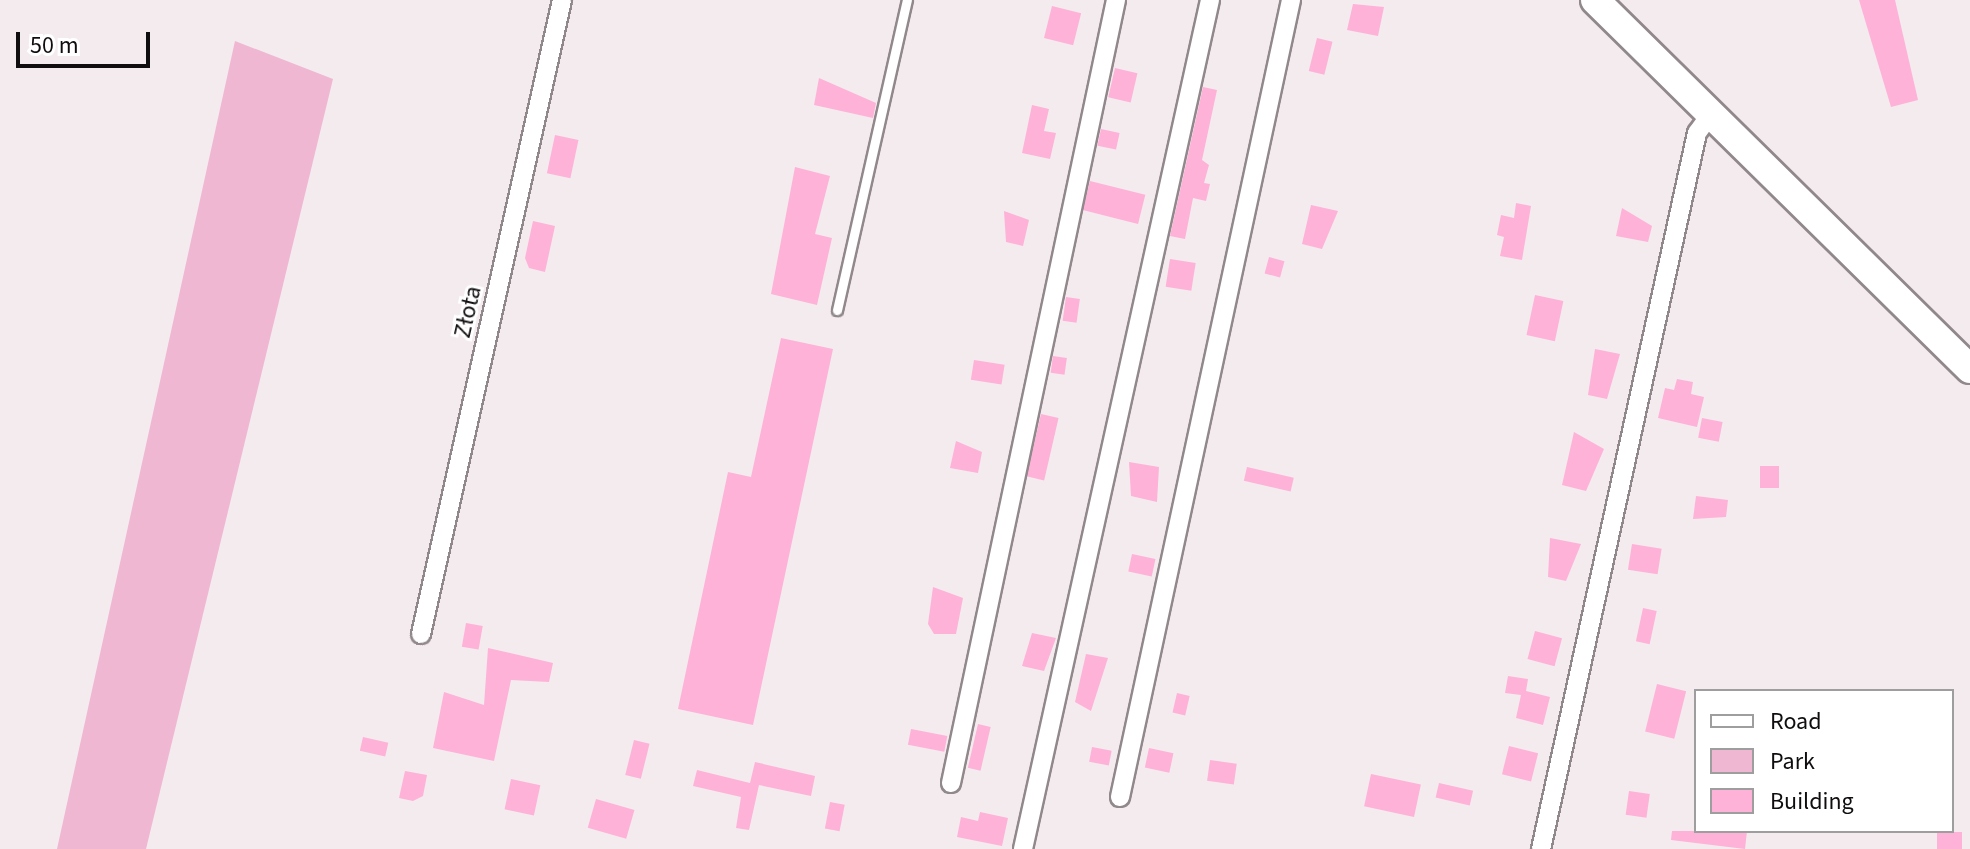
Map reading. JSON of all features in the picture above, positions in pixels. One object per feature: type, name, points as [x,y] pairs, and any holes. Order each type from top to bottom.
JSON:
[{"type":"main road","points":[[1595,0],[1970,369]]},
{"type":"street","name":"Złota","points":[[421,634],[562,0]]},
{"type":"street","points":[[951,783],[1116,0]]},
{"type":"street","points":[[1023,849],[1210,0]]},
{"type":"street","points":[[1120,797],[1291,0]]},
{"type":"street","points":[[1541,849],[1697,133],[1711,114]]},
{"type":"lane","points":[[837,310],[907,0]]},
{"type":"green space","points":[[235,41],[333,79],[146,849],[57,849]]},
{"type":"building","points":[[1859,0],[1895,0],[1918,100],[1891,107]]},
{"type":"building","points":[[1353,4],[1384,7],[1378,36],[1347,30]]},
{"type":"building","points":[[1052,6],[1081,13],[1073,45],[1044,38]]},
{"type":"building","points":[[1317,38],[1333,42],[1324,75],[1309,71]]},
{"type":"building","points":[[1115,68],[1137,73],[1131,102],[1108,97]]},
{"type":"building","points":[[819,78],[876,103],[873,118],[814,105]]},
{"type":"building","points":[[1203,87],[1217,90],[1202,160],[1209,165],[1204,183],[1210,184],[1206,201],[1193,198],[1185,239],[1170,236]]},
{"type":"building","points":[[1032,105],[1049,109],[1044,131],[1056,133],[1050,159],[1022,153]]},
{"type":"building","points":[[1101,129],[1120,133],[1116,150],[1097,146]]},
{"type":"building","points":[[555,135],[578,140],[570,178],[547,173]]},
{"type":"building","points":[[795,167],[830,176],[815,234],[832,238],[817,305],[771,294]]},
{"type":"building","points":[[1090,181],[1145,195],[1138,224],[1083,210]]},
{"type":"building","points":[[1516,203],[1531,206],[1522,260],[1500,256],[1504,237],[1497,235],[1501,215],[1514,218]]},
{"type":"building","points":[[1311,205],[1338,211],[1322,249],[1302,244]]},
{"type":"building","points":[[1622,208],[1652,226],[1648,242],[1616,236]]},
{"type":"building","points":[[1004,211],[1029,220],[1023,246],[1006,242]]},
{"type":"building","points":[[533,221],[555,226],[545,272],[529,268],[525,258]]},
{"type":"building","points":[[1269,257],[1284,261],[1280,278],[1265,273]]},
{"type":"building","points":[[1170,259],[1196,263],[1191,291],[1166,287]]},
{"type":"building","points":[[1535,295],[1563,301],[1555,341],[1526,335]]},
{"type":"building","points":[[1066,297],[1080,299],[1077,323],[1063,321]]},
{"type":"building","points":[[781,338],[833,349],[753,725],[678,709],[728,472],[751,477]]},
{"type":"building","points":[[1595,349],[1620,354],[1607,399],[1588,395]]},
{"type":"building","points":[[1053,356],[1067,358],[1064,375],[1051,373]]},
{"type":"building","points":[[974,360],[1005,365],[1001,385],[971,380]]},
{"type":"building","points":[[1677,379],[1693,382],[1691,394],[1704,397],[1697,427],[1658,418],[1665,388],[1674,390]]},
{"type":"building","points":[[1041,414],[1059,418],[1044,480],[1027,476]]},
{"type":"building","points":[[1702,418],[1723,422],[1719,442],[1698,438]]},
{"type":"building","points":[[1574,432],[1604,449],[1586,491],[1562,485]]},
{"type":"building","points":[[956,441],[982,452],[978,473],[950,468]]},
{"type":"building","points":[[1129,462],[1159,467],[1157,502],[1131,496]]},
{"type":"building","points":[[1760,466],[1779,466],[1779,488],[1760,488]]},
{"type":"building","points":[[1247,467],[1294,478],[1291,491],[1244,481]]},
{"type":"building","points":[[1696,496],[1728,500],[1726,517],[1693,519]]},
{"type":"building","points":[[1550,538],[1581,544],[1566,581],[1548,577]]},
{"type":"building","points":[[1632,544],[1662,549],[1658,574],[1628,570]]},
{"type":"building","points":[[1132,554],[1155,559],[1152,577],[1128,572]]},
{"type":"building","points":[[933,587],[963,598],[956,634],[934,634],[928,624]]},
{"type":"building","points":[[1643,608],[1657,611],[1650,644],[1636,641]]},
{"type":"building","points":[[466,623],[483,626],[479,650],[462,647]]},
{"type":"building","points":[[1535,631],[1562,638],[1555,666],[1527,659]]},
{"type":"building","points":[[1032,633],[1056,638],[1044,671],[1022,666]]},
{"type":"building","points":[[488,648],[553,663],[549,682],[511,680],[494,761],[433,748],[444,692],[484,705]]},
{"type":"building","points":[[1086,654],[1108,658],[1091,711],[1075,702]]},
{"type":"building","points":[[1508,676],[1528,679],[1526,691],[1550,697],[1543,725],[1516,718],[1521,695],[1505,693]]},
{"type":"building","points":[[1657,684],[1686,691],[1674,739],[1645,732]]},
{"type":"building","points":[[1177,693],[1190,696],[1185,715],[1173,712]]},
{"type":"building","points":[[978,724],[991,727],[981,771],[968,768]]},
{"type":"building","points":[[911,729],[947,736],[944,752],[908,745]]},
{"type":"building","points":[[363,737],[388,743],[385,756],[360,751]]},
{"type":"building","points":[[634,740],[650,744],[641,779],[625,775]]},
{"type":"building","points":[[1509,746],[1538,753],[1531,781],[1502,774]]},
{"type":"building","points":[[1092,747],[1112,751],[1109,766],[1089,762]]},
{"type":"building","points":[[1149,748],[1173,753],[1169,773],[1145,768]]},
{"type":"building","points":[[1210,760],[1237,764],[1234,785],[1207,781]]},
{"type":"building","points":[[755,762],[815,776],[811,796],[759,785],[749,830],[736,828],[741,797],[693,786],[697,770],[750,783]]},
{"type":"building","points":[[405,771],[427,775],[423,796],[413,801],[399,798]]},
{"type":"building","points":[[1371,774],[1421,785],[1414,817],[1364,806]]},
{"type":"building","points":[[511,779],[540,785],[534,816],[505,809]]},
{"type":"building","points":[[1439,783],[1473,791],[1470,805],[1436,798]]},
{"type":"building","points":[[1629,791],[1650,794],[1646,818],[1626,815]]},
{"type":"building","points":[[596,799],[634,810],[626,839],[588,828]]},
{"type":"building","points":[[830,802],[845,805],[840,831],[825,829]]},
{"type":"building","points":[[980,812],[1008,818],[1002,846],[957,837],[961,817],[978,821]]},
{"type":"building","points":[[1672,831],[1747,833],[1745,849],[1671,840]]},
{"type":"building","points":[[1962,832],[1962,849],[1937,849],[1937,833]]}]
